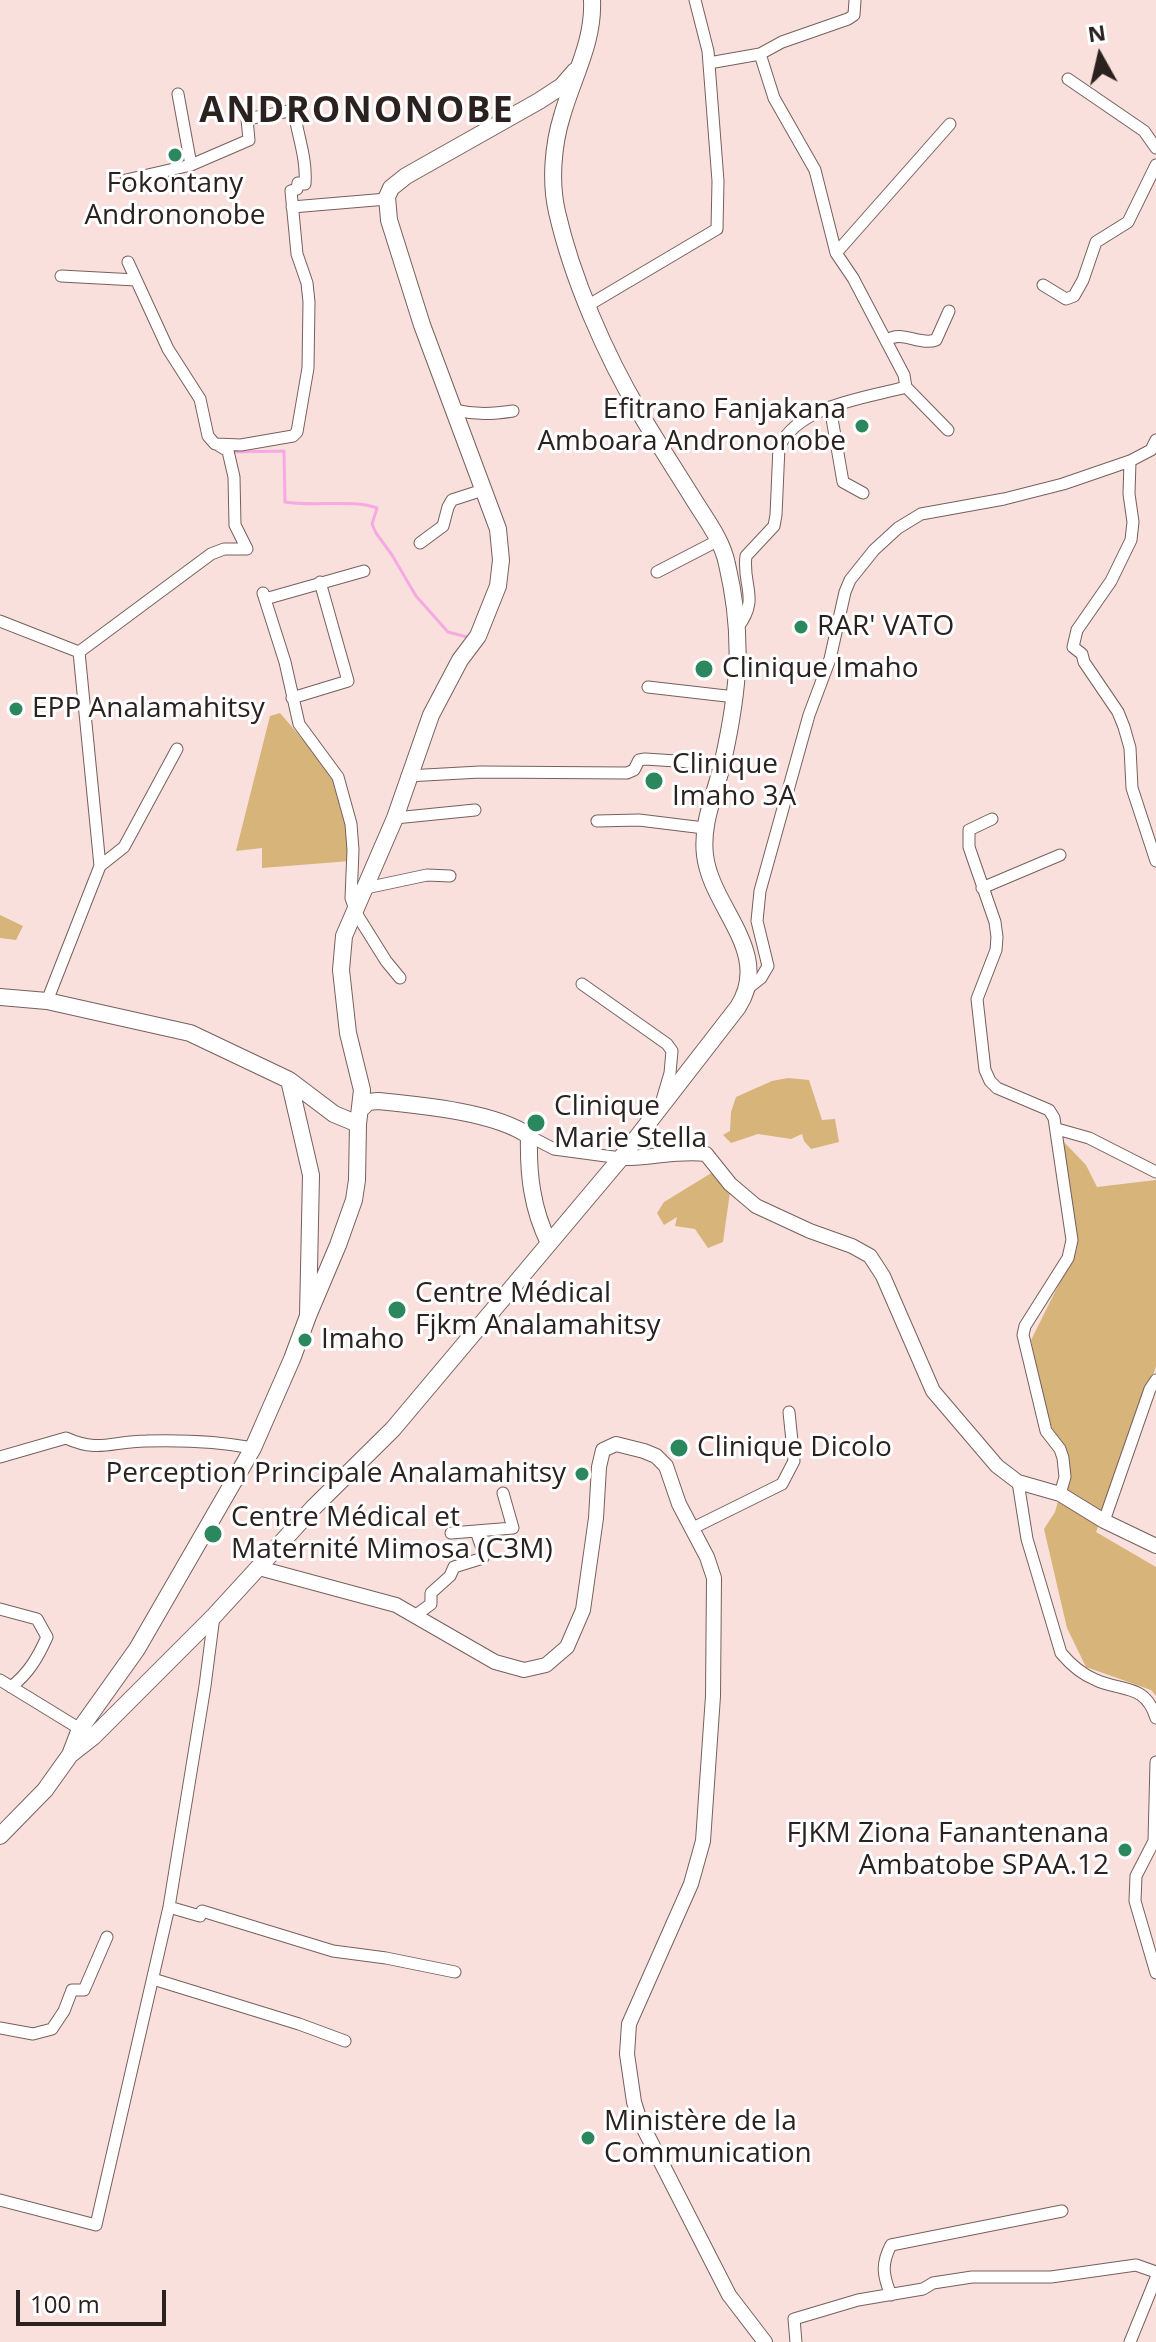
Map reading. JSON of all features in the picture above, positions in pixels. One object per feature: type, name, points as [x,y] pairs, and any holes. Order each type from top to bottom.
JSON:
[{"type":"main road","points":[[86,1733],[120,1710],[147,1684],[313,1508],[393,1429],[621,1158],[738,1007],[746,991],[749,975],[744,943],[713,883],[705,858],[704,828],[723,764],[739,671],[738,627],[727,564],[719,540],[639,411],[587,306],[557,212],[553,186],[561,118],[593,18],[592,0]]},
{"type":"main road","points":[[0,1836],[45,1790],[86,1733],[103,1696],[137,1649],[253,1448],[323,1285],[354,1200],[362,1090],[348,1033],[341,970],[344,936],[395,818],[407,776],[435,706],[460,660],[478,636],[498,586],[501,548],[498,529],[422,325],[389,220],[387,199],[391,188],[406,176],[562,86],[581,63]]},
{"type":"main road","points":[[0,997],[47,1001],[172,1027],[289,1080],[334,1114],[360,1116]]},
{"type":"main road","points":[[289,1080],[311,1175],[308,1316]]},
{"type":"main road","points":[[360,1116],[368,1102],[378,1101],[485,1117],[506,1122],[529,1136],[534,1206],[549,1243]]},
{"type":"main road","points":[[123,1668],[147,1684]]},
{"type":"main road","points":[[103,1696],[120,1710]]},
{"type":"street","points":[[587,306],[717,229],[718,181],[709,63],[702,20],[695,0]]},
{"type":"street","points":[[709,63],[760,54],[782,42],[848,19],[854,15],[855,0]]},
{"type":"street","points":[[760,54],[774,98],[815,170],[836,253],[853,278],[904,375],[906,387],[948,430]]},
{"type":"street","points":[[1068,79],[1144,131],[1156,148]]},
{"type":"street","points":[[178,94],[191,165]]},
{"type":"street","points":[[126,180],[191,165],[249,140],[247,119],[294,110],[306,165],[305,184],[298,183],[297,189],[291,191],[292,207],[297,254],[307,283],[309,302],[308,368],[297,432],[293,436],[241,445],[215,444]]},
{"type":"street","points":[[836,253],[950,124]]},
{"type":"street","points":[[1043,285],[1066,299],[1074,296],[1096,242],[1128,222],[1156,165]]},
{"type":"street","points":[[292,207],[387,199]]},
{"type":"street","points":[[79,652],[211,554],[224,549],[247,549],[235,525],[234,477],[228,451],[208,436],[200,399],[168,349],[128,262]]},
{"type":"street","points":[[61,276],[136,280]]},
{"type":"street","points":[[886,341],[901,336],[928,343],[936,340],[949,311]]},
{"type":"street","points":[[738,627],[750,606],[746,556],[769,533],[776,515],[779,447],[790,433],[819,410],[906,387]]},
{"type":"street","points":[[830,407],[843,482],[863,493]]},
{"type":"street","points":[[455,410],[471,414],[513,411]]},
{"type":"street","points":[[746,991],[761,978],[768,966],[757,921],[760,891],[772,838],[809,715],[830,659],[845,592],[855,573],[884,540],[921,514],[1004,499],[1063,484],[1151,454],[1156,440]]},
{"type":"street","points":[[1130,461],[1131,540],[1111,581],[1077,630],[1073,647],[1082,654],[1124,727],[1130,748],[1132,788],[1156,861]]},
{"type":"street","points":[[420,543],[443,526],[452,500],[483,490]]},
{"type":"street","points":[[657,572],[719,540]]},
{"type":"street","points":[[364,571],[264,596],[285,662],[299,724],[338,777],[351,824],[351,898],[356,913],[400,978]]},
{"type":"street","points":[[292,698],[348,681],[320,582]]},
{"type":"street","points":[[0,621],[79,652]]},
{"type":"street","points":[[47,1001],[100,866],[79,652]]},
{"type":"street","points":[[648,687],[735,697]]},
{"type":"street","points":[[100,866],[124,847],[177,749]]},
{"type":"street","points":[[407,776],[480,772],[627,773],[634,770],[639,760],[645,759],[723,764]]},
{"type":"street","points":[[395,818],[475,810]]},
{"type":"street","points":[[992,819],[969,830],[969,847],[995,922],[997,937],[996,950],[977,999],[985,1070],[997,1088],[1049,1110],[1057,1129],[1072,1240],[1071,1251],[1025,1326],[1023,1335],[1046,1431],[1063,1458],[1065,1477],[1060,1494]]},
{"type":"street","points":[[597,821],[639,820],[704,828]]},
{"type":"street","points":[[982,888],[1060,855]]},
{"type":"street","points":[[366,888],[427,875],[450,876]]},
{"type":"street","points":[[582,984],[667,1044],[672,1051],[670,1073],[661,1104]]},
{"type":"street","points":[[1057,1129],[1089,1138],[1156,1172]]},
{"type":"street","points":[[529,1136],[554,1149],[621,1158],[691,1152],[706,1154],[730,1184],[756,1206],[870,1256],[883,1276],[933,1391],[997,1466],[1018,1482],[1060,1494],[1104,1521],[1156,1546]]},
{"type":"street","points":[[1104,1521],[1156,1371]]},
{"type":"street","points":[[691,1529],[782,1484],[794,1461],[789,1412]]},
{"type":"street","points":[[0,1457],[66,1438],[87,1448],[137,1441],[176,1440],[220,1441],[253,1448]]},
{"type":"street","points":[[259,1568],[396,1605],[495,1662],[524,1670],[546,1665],[567,1647],[583,1610],[603,1450],[616,1444],[644,1451],[656,1456],[666,1466],[714,1578],[713,1696],[703,1841],[691,1884],[629,2024],[627,2054],[640,2121],[729,2295],[765,2342]]},
{"type":"street","points":[[1018,1482],[1027,1539],[1061,1653],[1073,1667],[1098,1682],[1138,1693],[1152,1705],[1156,1718]]},
{"type":"street","points":[[451,1533],[513,1528],[503,1493]]},
{"type":"street","points":[[416,1615],[431,1604],[431,1593],[450,1576],[454,1567],[483,1558],[476,1531]]},
{"type":"street","points":[[0,1609],[37,1619],[47,1637],[36,1660],[23,1678],[11,1687]]},
{"type":"street","points":[[0,2200],[96,2225],[169,1907],[214,1616]]},
{"type":"street","points":[[0,1680],[86,1733]]},
{"type":"street","points":[[1156,1762],[1154,1841],[1136,1876],[1135,1901],[1153,1951],[1156,1973]]},
{"type":"street","points":[[169,1907],[200,1916],[202,1911],[333,1951],[455,1972]]},
{"type":"street","points":[[0,2028],[33,2034],[52,2029],[64,2011],[72,1990],[84,1990],[107,1937]]},
{"type":"street","points":[[153,1979],[345,2041]]},
{"type":"street","points":[[891,2295],[883,2277],[884,2258],[891,2245],[1062,2211]]},
{"type":"street","points":[[796,2342],[794,2319],[858,2300],[923,2289],[933,2283],[972,2277],[1051,2277],[1136,2265],[1156,2272]]},
{"type":"street","points":[[1130,2342],[1156,2278]]},
{"type":"shaded area","points":[[280,713],[334,776],[345,818],[350,861],[262,868],[262,848],[236,851],[270,716]]},
{"type":"shaded area","points":[[0,915],[23,926],[16,940],[0,938]]},
{"type":"shaded area","points":[[788,1078],[809,1080],[822,1120],[835,1119],[839,1142],[811,1149],[802,1134],[791,1139],[758,1134],[731,1143],[723,1135],[730,1131],[736,1097],[772,1081]]},
{"type":"shaded area","points":[[1061,1139],[1086,1165],[1097,1187],[1156,1180],[1156,1366],[1134,1436],[1096,1532],[1156,1567],[1156,1696],[1151,1690],[1086,1667],[1067,1628],[1044,1529],[1055,1512],[1067,1470],[1044,1405],[1031,1340],[1077,1248]]},
{"type":"shaded area","points":[[713,1172],[730,1192],[723,1242],[708,1248],[695,1229],[675,1226],[677,1217],[664,1225],[657,1213],[664,1202]]},
{"type":"waterway","points":[[234,452],[284,451],[285,502],[357,504],[377,508],[372,524],[416,596],[448,632],[471,638]]},
{"type":"place","name":"Fokontany Andrononobe","points":[[175,155]]},
{"type":"place","name":"Efitrano Fanjakana Amboara Andrononobe","points":[[862,426]]},
{"type":"place","name":"RAR' VATO","points":[[801,627]]},
{"type":"place","name":"Clinique Imaho","points":[[704,669]]},
{"type":"place","name":"EPP Analamahitsy","points":[[16,709]]},
{"type":"place","name":"Clinique Imaho 3A","points":[[654,781]]},
{"type":"place","name":"Clinique Marie Stella","points":[[536,1123]]},
{"type":"place","name":"Centre Médical Fjkm Analamahitsy","points":[[397,1310]]},
{"type":"place","name":"Imaho","points":[[305,1340]]},
{"type":"place","name":"Clinique Dicolo","points":[[679,1448]]},
{"type":"place","name":"Perception Principale Analamahitsy","points":[[582,1474]]},
{"type":"place","name":"Centre Médical et Maternité Mimosa (C3M)","points":[[213,1534]]},
{"type":"place","name":"FJKM Ziona Fanantenana Ambatobe SPAA.12","points":[[1125,1850]]},
{"type":"place","name":"Ministère de la Communication","points":[[588,2138]]},
{"type":"district","name":"ANDRONONOBE","points":[[357,112]]}]
